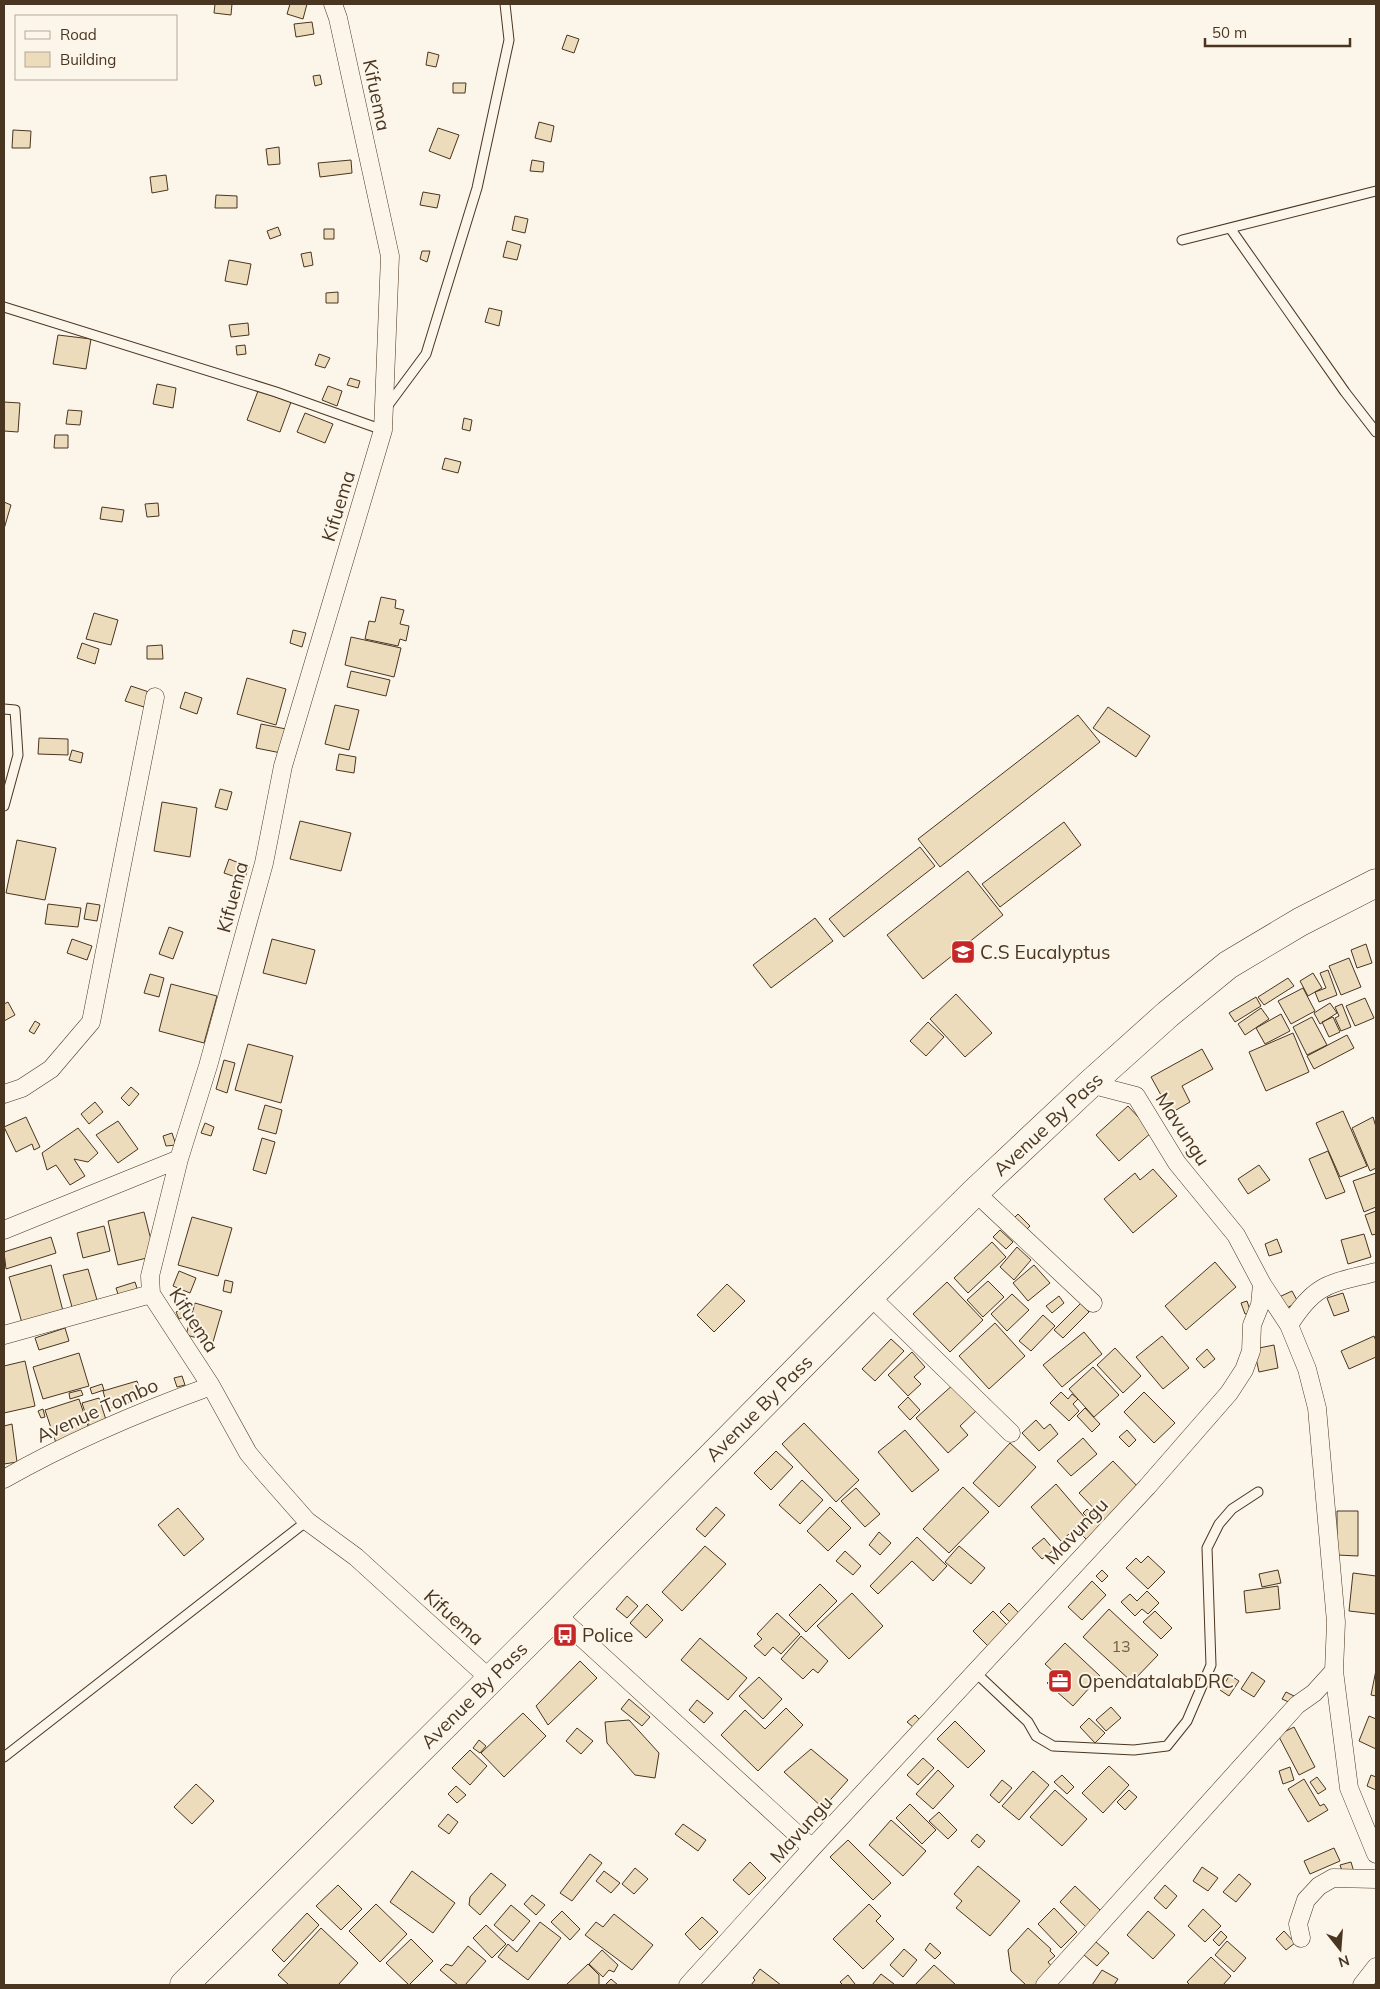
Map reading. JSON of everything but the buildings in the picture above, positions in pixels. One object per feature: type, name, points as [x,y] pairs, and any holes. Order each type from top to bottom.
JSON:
[{"type":"highway","name":"Avenue By Pass","points":[[184,1985],[556,1614],[870,1296],[975,1192],[1090,1084],[1168,1014],[1228,965],[1300,922],[1376,883]]},
{"type":"street","name":"Kifuema","points":[[333,4],[338,18],[390,256],[383,430],[284,766],[264,863],[208,1066],[179,1158],[150,1276],[151,1294],[211,1386],[248,1453],[307,1521],[356,1557],[490,1679]]},
{"type":"street","points":[[4,1094],[22,1088],[51,1069],[91,1022],[155,697]]},
{"type":"street","name":"Mavungu","points":[[688,1985],[812,1848],[1147,1487],[1229,1393],[1244,1370],[1251,1350],[1252,1326],[1260,1305],[1262,1284],[1236,1234],[1177,1164],[1136,1096],[1090,1084]]},
{"type":"street","points":[[4,1230],[179,1158]]},
{"type":"street","points":[[975,1192],[1093,1303]]},
{"type":"street","points":[[1289,1325],[1300,1307],[1310,1296],[1324,1286],[1376,1272]]},
{"type":"street","points":[[1262,1284],[1289,1325],[1307,1370],[1317,1408],[1336,1622],[1334,1671],[1349,1788],[1376,1854]]},
{"type":"street","points":[[4,1335],[151,1294]]},
{"type":"street","points":[[870,1296],[1011,1433]]},
{"type":"street","name":"Avenue Tombo","points":[[4,1478],[38,1459],[175,1399],[211,1386]]},
{"type":"street","points":[[556,1614],[812,1848]]},
{"type":"street","points":[[1045,1985],[1297,1705],[1314,1693],[1334,1671]]},
{"type":"street","points":[[1300,1938],[1298,1924],[1306,1900],[1319,1886],[1333,1878],[1376,1879]]},
{"type":"street","points":[[1362,1985],[1376,1967]]},
{"type":"lane","points":[[384,411],[426,354],[477,188],[509,40],[505,4]]},
{"type":"lane","points":[[1182,240],[1376,191]]},
{"type":"lane","points":[[1230,228],[1345,392],[1376,432]]},
{"type":"lane","points":[[4,307],[276,392],[383,430]]},
{"type":"lane","points":[[4,709],[15,710],[18,755],[4,806]]},
{"type":"lane","points":[[975,1672],[1028,1722],[1036,1736],[1053,1746],[1134,1750],[1167,1746],[1187,1721],[1212,1665],[1207,1548],[1219,1524],[1232,1509],[1258,1492]]},
{"type":"lane","points":[[4,1757],[307,1521]]},
{"type":"place","name":"C.S Eucalyptus","points":[[963,952]]},
{"type":"place","name":"Police","points":[[565,1635]]},
{"type":"place","name":"OpendatalabDRC","points":[[1060,1681]]}]
